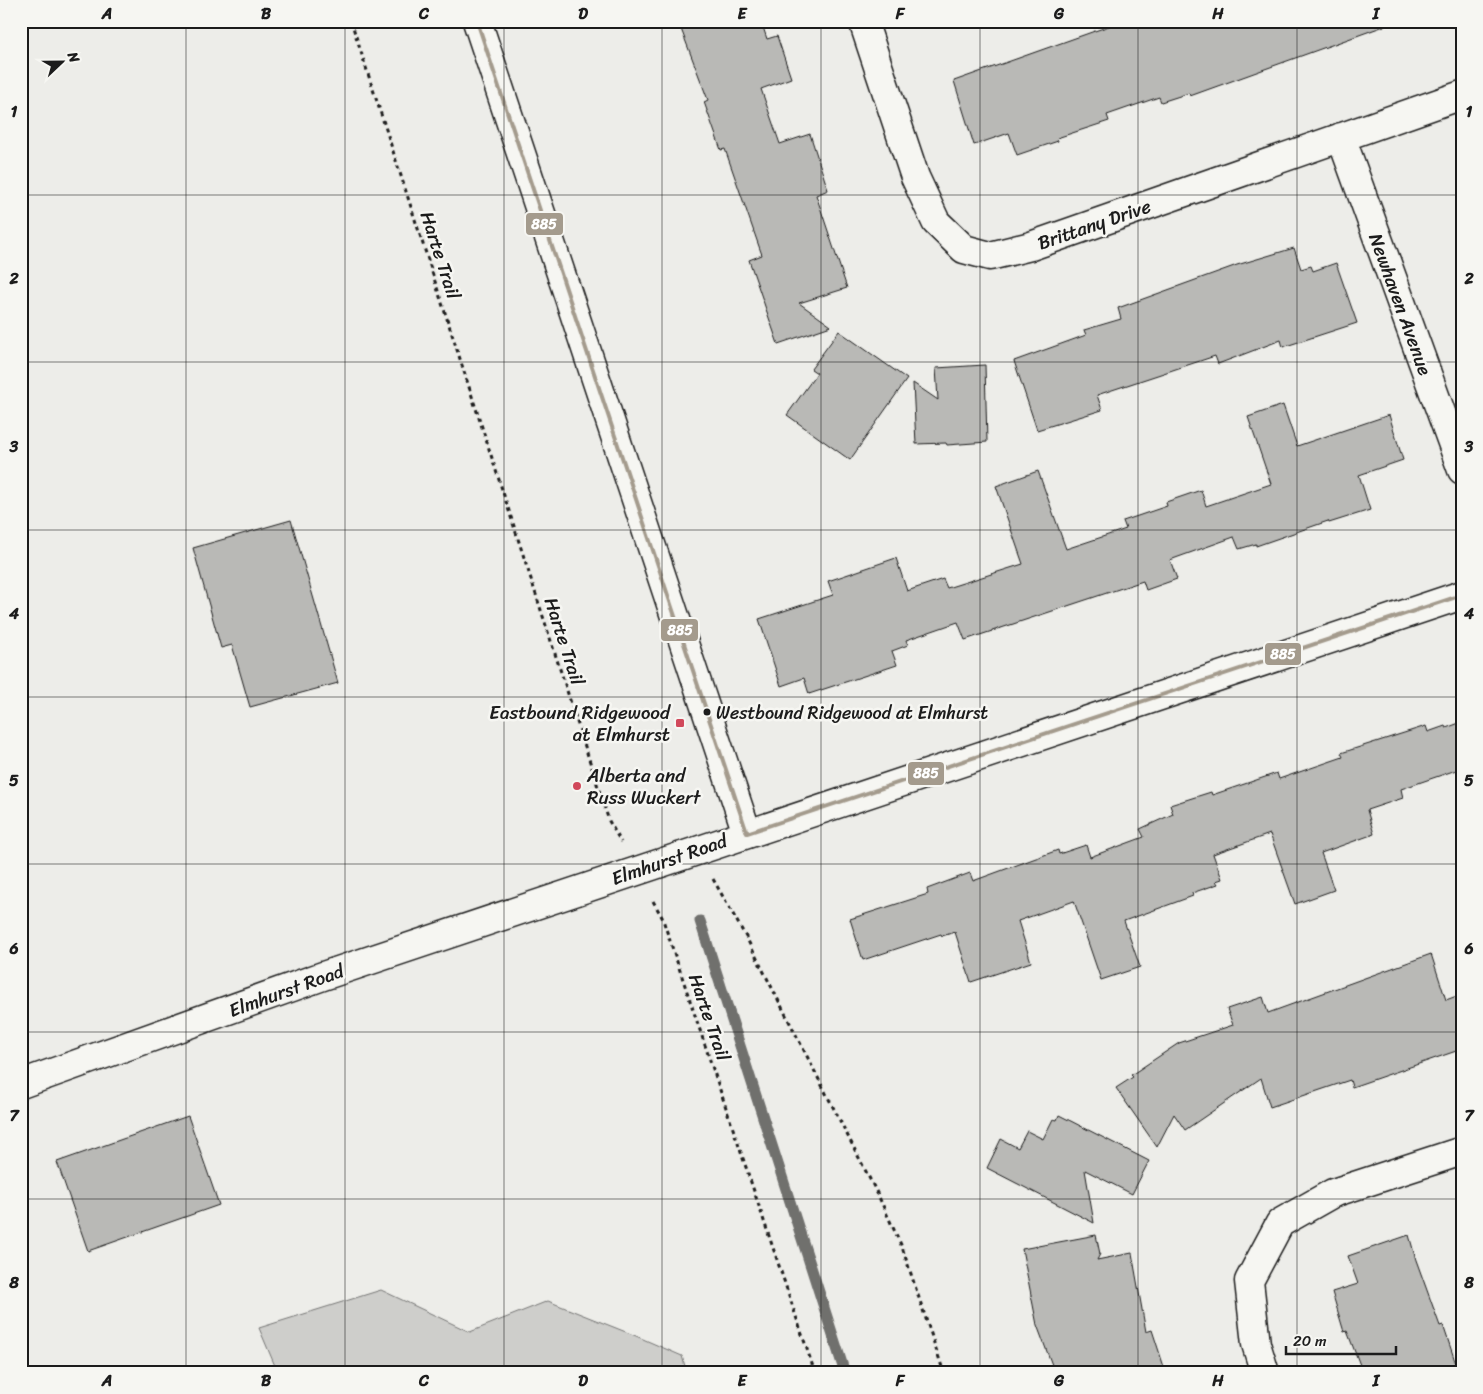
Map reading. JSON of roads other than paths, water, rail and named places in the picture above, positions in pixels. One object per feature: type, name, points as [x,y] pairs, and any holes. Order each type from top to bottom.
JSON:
[{"type":"street","points":[[477,21],[747,833]]},
{"type":"street","name":"Brittany Drive","points":[[863,21],[915,177],[936,222],[964,249],[990,256],[1031,246],[1462,95]]},
{"type":"street","name":"Newhaven Avenue","points":[[1341,137],[1462,470]]},
{"type":"street","name":"Elmhurst Road","points":[[21,1084],[323,976],[1462,595]]},
{"type":"street","points":[[1265,1373],[1256,1344],[1249,1281],[1280,1223],[1333,1193],[1462,1151]]},
{"type":"waterway","points":[[700,921],[845,1373]]},
{"type":"place","name":"Westbound Ridgewood at Elmhurst","points":[[707,712]]},
{"type":"place","name":"Eastbound Ridgewood at Elmhurst","points":[[680,723]]},
{"type":"place","name":"Alberta and Russ Wuckert","points":[[577,786]]}]
